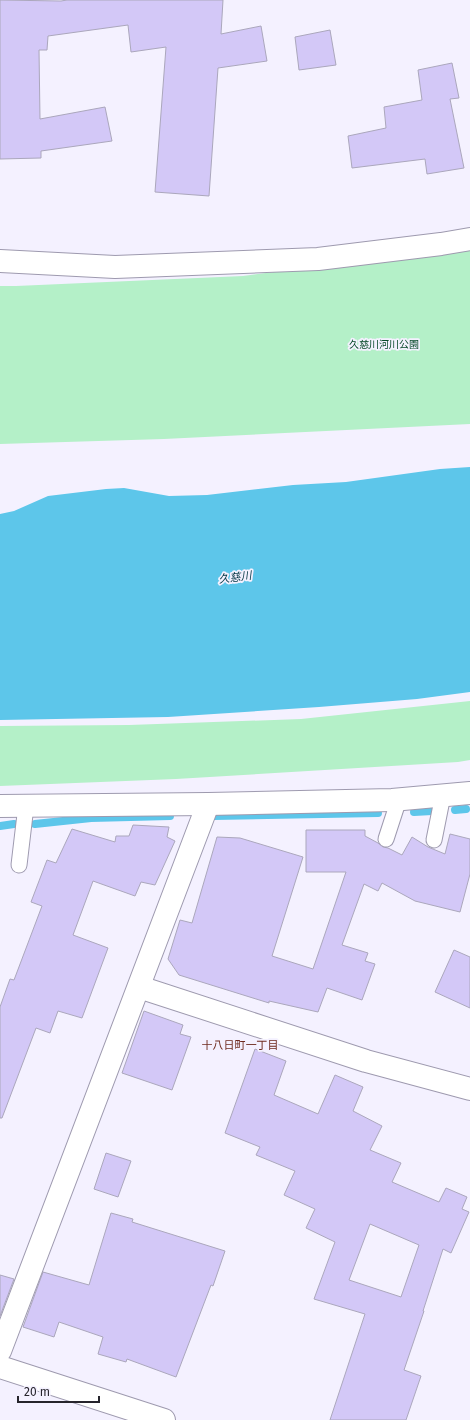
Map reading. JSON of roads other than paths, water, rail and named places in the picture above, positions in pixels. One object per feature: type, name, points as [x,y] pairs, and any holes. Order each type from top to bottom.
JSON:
[{"type":"main road","points":[[0,261],[115,267],[310,259],[441,244],[470,239]]},
{"type":"main road","points":[[0,806],[208,804],[400,799],[470,793]]},
{"type":"main road","points":[[0,1351],[208,804]]},
{"type":"main road","points":[[139,987],[366,1061],[470,1089]]},
{"type":"main road","points":[[0,1367],[164,1420]]},
{"type":"lane","points":[[434,840],[443,795]]},
{"type":"lane","points":[[386,839],[400,799]]},
{"type":"lane","points":[[19,865],[26,806]]},
{"type":"water","name":"久慈川","points":[[470,467],[470,692],[417,699],[168,717],[0,720],[0,514],[14,511],[48,496],[106,489],[124,488],[169,496],[207,495],[293,485],[346,482],[440,469]]},
{"type":"waterway","points":[[455,810],[466,809]]},
{"type":"waterway","points":[[414,812],[432,811]]},
{"type":"waterway","points":[[214,816],[378,813]]},
{"type":"waterway","points":[[35,824],[91,818],[170,816]]},
{"type":"waterway","points":[[0,826],[14,824]]},
{"type":"district","name":"十八日町一丁目","points":[[240,1045]]},
{"type":"park label","name":"久慈川河川公園","points":[[384,344]]}]
